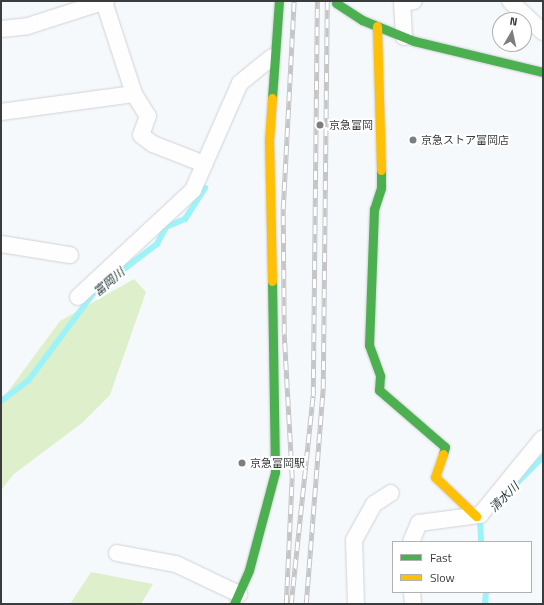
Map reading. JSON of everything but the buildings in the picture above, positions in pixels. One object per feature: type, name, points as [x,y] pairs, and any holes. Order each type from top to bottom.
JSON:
[{"type":"street","points":[[1,30],[28,26],[105,1],[134,94],[148,116],[141,135],[153,144],[204,164]]},
{"type":"street","points":[[117,553],[176,564],[236,599],[269,505],[275,472],[268,141],[272,57],[279,1]]},
{"type":"street","points":[[404,37],[402,4],[414,1]]},
{"type":"street","points":[[510,1],[543,32]]},
{"type":"street","points":[[336,3],[377,26],[404,37],[543,72]]},
{"type":"street","points":[[377,26],[381,188],[374,209],[369,345],[380,376],[379,390],[445,447],[435,477],[476,516]]},
{"type":"street","points":[[78,297],[193,190],[240,83],[272,57]]},
{"type":"street","points":[[1,112],[134,94]]},
{"type":"street","points":[[1,244],[70,255]]},
{"type":"street","points":[[411,541],[419,523],[476,516],[543,438]]},
{"type":"street","points":[[356,604],[354,540],[374,504],[390,493]]},
{"type":"street","points":[[412,593],[413,604]]},
{"type":"green space","points":[[134,279],[146,292],[110,395],[82,423],[14,474],[1,490],[1,401],[60,321]]},
{"type":"green space","points":[[91,572],[153,584],[141,604],[70,604]]},
{"type":"waterway","name":"富岡川","points":[[1,401],[28,381],[95,291],[157,244],[166,227],[185,219],[205,188]]},
{"type":"waterway","name":"清水川","points":[[509,491],[543,457]]},
{"type":"waterway","name":"清水川","points":[[480,520],[481,541]]},
{"type":"waterway","name":"清水川","points":[[485,604],[486,593]]},
{"type":"railway","points":[[286,604],[292,478],[284,333],[283,209],[294,1]]},
{"type":"railway","points":[[291,604],[313,396],[317,1]]},
{"type":"railway","points":[[306,604],[323,388],[327,1]]},
{"type":"traffic: fast","points":[[272,98],[279,1]]},
{"type":"traffic: fast","points":[[336,3],[362,20],[414,41],[543,72]]},
{"type":"traffic: fast","points":[[381,170],[381,188],[374,209],[369,345],[380,376],[379,390],[445,447],[443,454]]},
{"type":"traffic: fast","points":[[234,604],[249,570],[275,472],[272,281]]},
{"type":"traffic: slow","points":[[377,26],[381,170]]},
{"type":"traffic: slow","points":[[272,98],[269,141],[272,281]]},
{"type":"traffic: slow","points":[[443,454],[435,477],[476,516]]},
{"type":"place","name":"京急富岡","points":[[320,125]]},
{"type":"place","name":"京急ストア富岡店","points":[[413,140]]},
{"type":"place","name":"京急富岡駅","points":[[242,463]]}]
